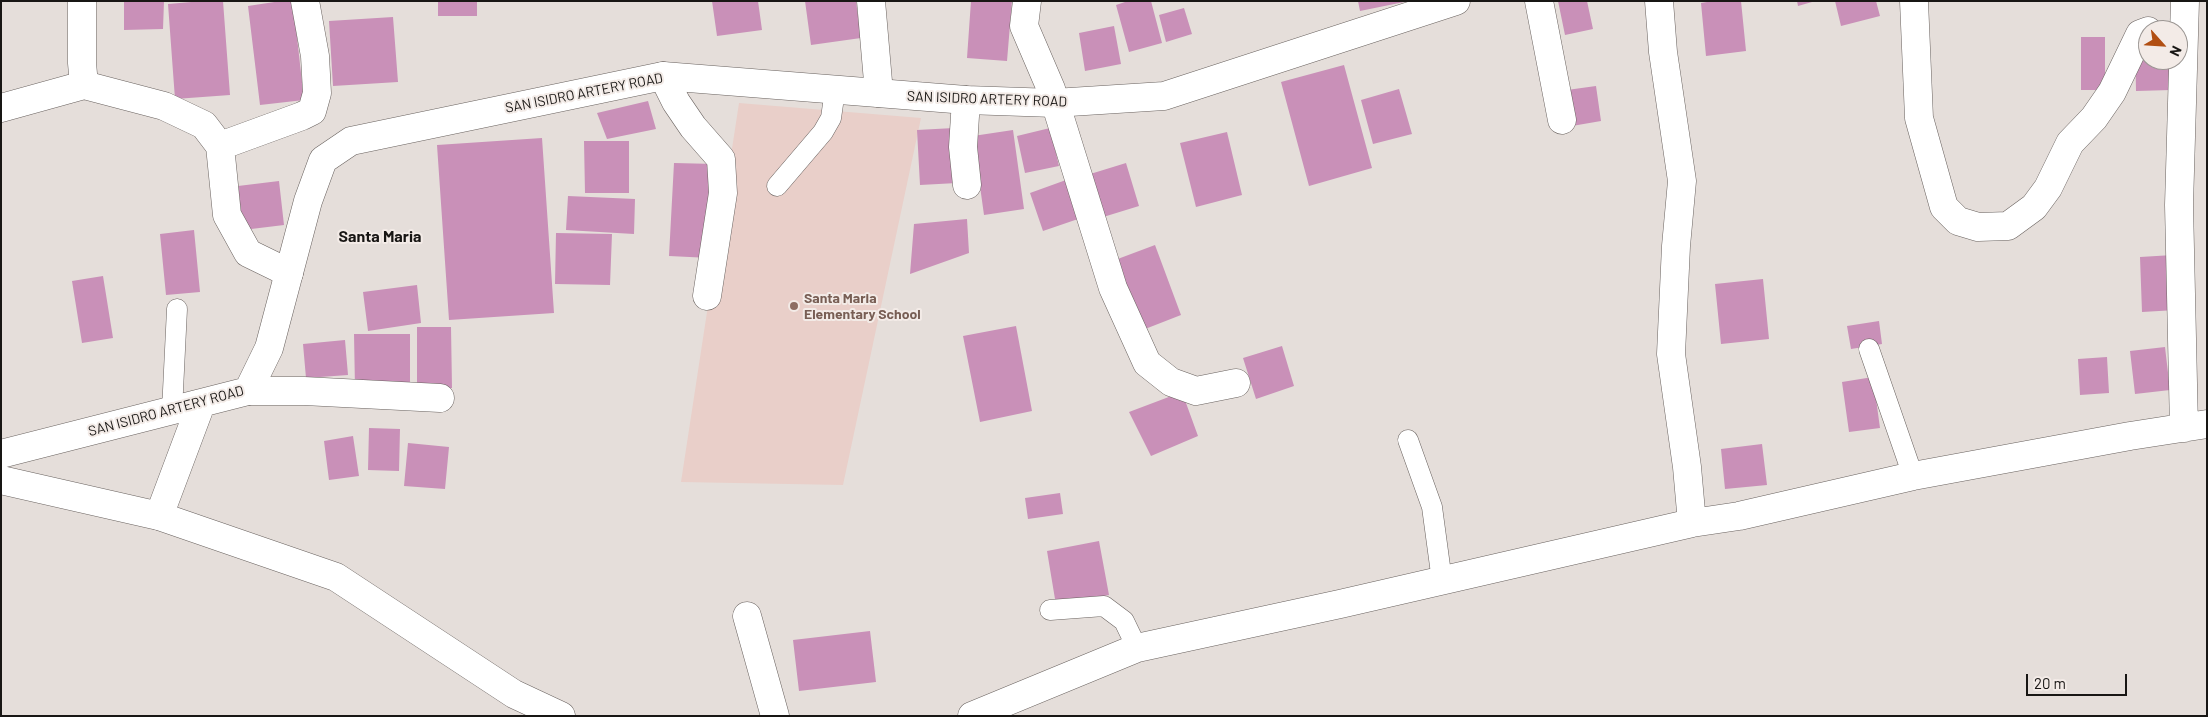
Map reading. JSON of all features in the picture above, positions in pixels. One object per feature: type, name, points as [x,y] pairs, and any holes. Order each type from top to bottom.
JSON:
[{"type":"street","points":[[82,1],[84,85]]},
{"type":"street","points":[[220,146],[312,111],[316,93],[315,56],[305,1]]},
{"type":"street","points":[[871,1],[879,93]]},
{"type":"street","points":[[1027,1],[1024,26],[1034,53],[1045,73],[1113,288],[1147,363],[1170,382],[1196,391],[1236,383]]},
{"type":"street","name":"SAN ISIDRO ARTERY ROAD","points":[[1,454],[248,391],[269,348],[308,201],[323,160],[351,141],[663,76],[966,100],[1054,104],[1164,96],[1456,1]]},
{"type":"street","points":[[1539,1],[1562,120]]},
{"type":"street","points":[[1659,1],[1663,52],[1682,181],[1676,246],[1671,354],[1687,467],[1692,523]]},
{"type":"street","points":[[1914,1],[1919,118],[1944,207],[1958,221],[1978,227],[2008,226],[2034,207],[2048,188],[2070,143],[2094,118],[2112,92],[2138,38]]},
{"type":"street","points":[[2167,20],[2184,10]]},
{"type":"street","points":[[972,716],[1137,648],[1442,581],[1692,523],[1739,516],[1913,476],[2130,436],[2195,426],[2179,205],[2184,10]]},
{"type":"street","points":[[663,76],[676,102],[693,127],[721,159],[723,192],[707,296]]},
{"type":"street","points":[[1,108],[84,85],[164,106],[204,125],[220,146],[227,215],[248,253],[289,273]]},
{"type":"street","points":[[966,100],[963,147],[967,185]]},
{"type":"street","points":[[248,391],[304,391],[440,398]]},
{"type":"street","points":[[159,516],[202,404]]},
{"type":"street","points":[[1,480],[159,516],[336,577],[514,694],[560,716]]},
{"type":"street","points":[[747,616],[775,716]]},
{"type":"street","points":[[514,694],[539,716]]},
{"type":"lane","points":[[776,186],[823,132],[831,118],[835,90]]},
{"type":"lane","points":[[172,411],[177,308]]},
{"type":"lane","points":[[1869,349],[1913,476]]},
{"type":"lane","points":[[1408,440],[1432,507],[1442,581]]},
{"type":"lane","points":[[1050,610],[1104,606],[1124,621],[1137,648]]},
{"type":"shaded area","name":"Santa Maria Elementary School","points":[[739,103],[921,118],[843,485],[681,482]]},
{"type":"building","points":[[124,1],[164,1],[163,29],[124,30]]},
{"type":"building","points":[[223,1],[230,95],[175,99],[168,4]]},
{"type":"building","points":[[293,1],[304,100],[260,105],[248,6]]},
{"type":"building","points":[[438,1],[477,1],[477,16],[438,16]]},
{"type":"building","points":[[712,1],[758,1],[762,30],[717,36]]},
{"type":"building","points":[[805,1],[856,1],[861,38],[811,45]]},
{"type":"building","points":[[971,1],[1012,1],[1007,61],[967,58]]},
{"type":"building","points":[[1128,1],[1151,1],[1162,43],[1129,52],[1116,5]]},
{"type":"building","points":[[1358,1],[1404,1],[1404,2],[1360,11]]},
{"type":"building","points":[[1558,1],[1587,1],[1593,29],[1565,35]]},
{"type":"building","points":[[1741,1],[1746,51],[1706,56],[1701,3]]},
{"type":"building","points":[[1797,1],[1812,1],[1812,2],[1798,6]]},
{"type":"building","points":[[1835,1],[1876,1],[1880,16],[1841,26]]},
{"type":"building","points":[[1184,8],[1192,34],[1166,42],[1159,15]]},
{"type":"building","points":[[393,17],[398,82],[333,86],[329,21]]},
{"type":"building","points":[[1114,26],[1121,64],[1085,71],[1079,33]]},
{"type":"building","points":[[2081,37],[2105,37],[2105,90],[2081,90]]},
{"type":"building","points":[[2135,37],[2138,37],[2138,70],[2171,70],[2171,90],[2136,91]]},
{"type":"building","points":[[1344,65],[1372,168],[1309,186],[1281,82]]},
{"type":"building","points":[[1596,86],[1601,121],[1572,126],[1567,90]]},
{"type":"building","points":[[1399,89],[1412,134],[1373,144],[1361,100]]},
{"type":"building","points":[[648,101],[656,129],[607,139],[597,113]]},
{"type":"building","points":[[954,128],[957,183],[920,185],[917,130]]},
{"type":"building","points":[[1050,128],[1059,166],[1025,173],[1017,136]]},
{"type":"building","points":[[1013,130],[1024,209],[984,215],[973,136]]},
{"type":"building","points":[[1227,132],[1242,195],[1196,207],[1180,143]]},
{"type":"building","points":[[542,138],[554,313],[449,320],[437,145]]},
{"type":"building","points":[[584,141],[629,141],[629,193],[585,193]]},
{"type":"building","points":[[674,163],[715,164],[710,258],[669,256]]},
{"type":"building","points":[[1126,163],[1139,206],[1100,218],[1087,175]]},
{"type":"building","points":[[1066,180],[1078,219],[1043,231],[1030,193]]},
{"type":"building","points":[[279,181],[284,225],[243,230],[238,186]]},
{"type":"building","points":[[568,196],[635,199],[634,234],[566,230]]},
{"type":"building","points":[[967,219],[969,253],[910,274],[914,224]]},
{"type":"building","points":[[194,230],[200,292],[166,295],[160,234]]},
{"type":"building","points":[[556,233],[612,234],[610,285],[555,284]]},
{"type":"building","points":[[1155,245],[1181,315],[1140,331],[1115,260]]},
{"type":"building","points":[[2173,255],[2176,310],[2142,312],[2140,257]]},
{"type":"building","points":[[103,276],[113,338],[82,343],[72,281]]},
{"type":"building","points":[[1763,279],[1769,339],[1721,344],[1715,284]]},
{"type":"building","points":[[417,285],[421,323],[368,331],[363,292]]},
{"type":"building","points":[[1879,321],[1882,344],[1851,349],[1847,326]]},
{"type":"building","points":[[1016,326],[1032,411],[980,422],[963,336]]},
{"type":"building","points":[[417,327],[451,327],[452,388],[417,389]]},
{"type":"building","points":[[354,334],[410,334],[410,388],[355,388]]},
{"type":"building","points":[[345,340],[348,375],[306,378],[303,344]]},
{"type":"building","points":[[1282,346],[1294,386],[1256,399],[1243,358]]},
{"type":"building","points":[[2165,347],[2170,390],[2135,394],[2130,351]]},
{"type":"building","points":[[2107,357],[2109,393],[2080,395],[2078,359]]},
{"type":"building","points":[[1873,377],[1880,428],[1849,432],[1842,382]]},
{"type":"building","points":[[1182,392],[1198,436],[1151,456],[1129,412]]},
{"type":"building","points":[[369,428],[400,429],[399,471],[368,470]]},
{"type":"building","points":[[353,436],[359,476],[329,480],[324,441]]},
{"type":"building","points":[[408,443],[449,447],[445,489],[404,486]]},
{"type":"building","points":[[1762,444],[1767,485],[1725,489],[1721,449]]},
{"type":"building","points":[[1060,493],[1063,514],[1028,519],[1025,498]]},
{"type":"building","points":[[1099,541],[1109,595],[1056,605],[1047,551]]},
{"type":"building","points":[[870,631],[876,682],[799,691],[793,640]]},
{"type":"place","name":"Santa Maria Elementary School","points":[[794,306]]},
{"type":"district","name":"Santa Maria","points":[[380,237]]}]
